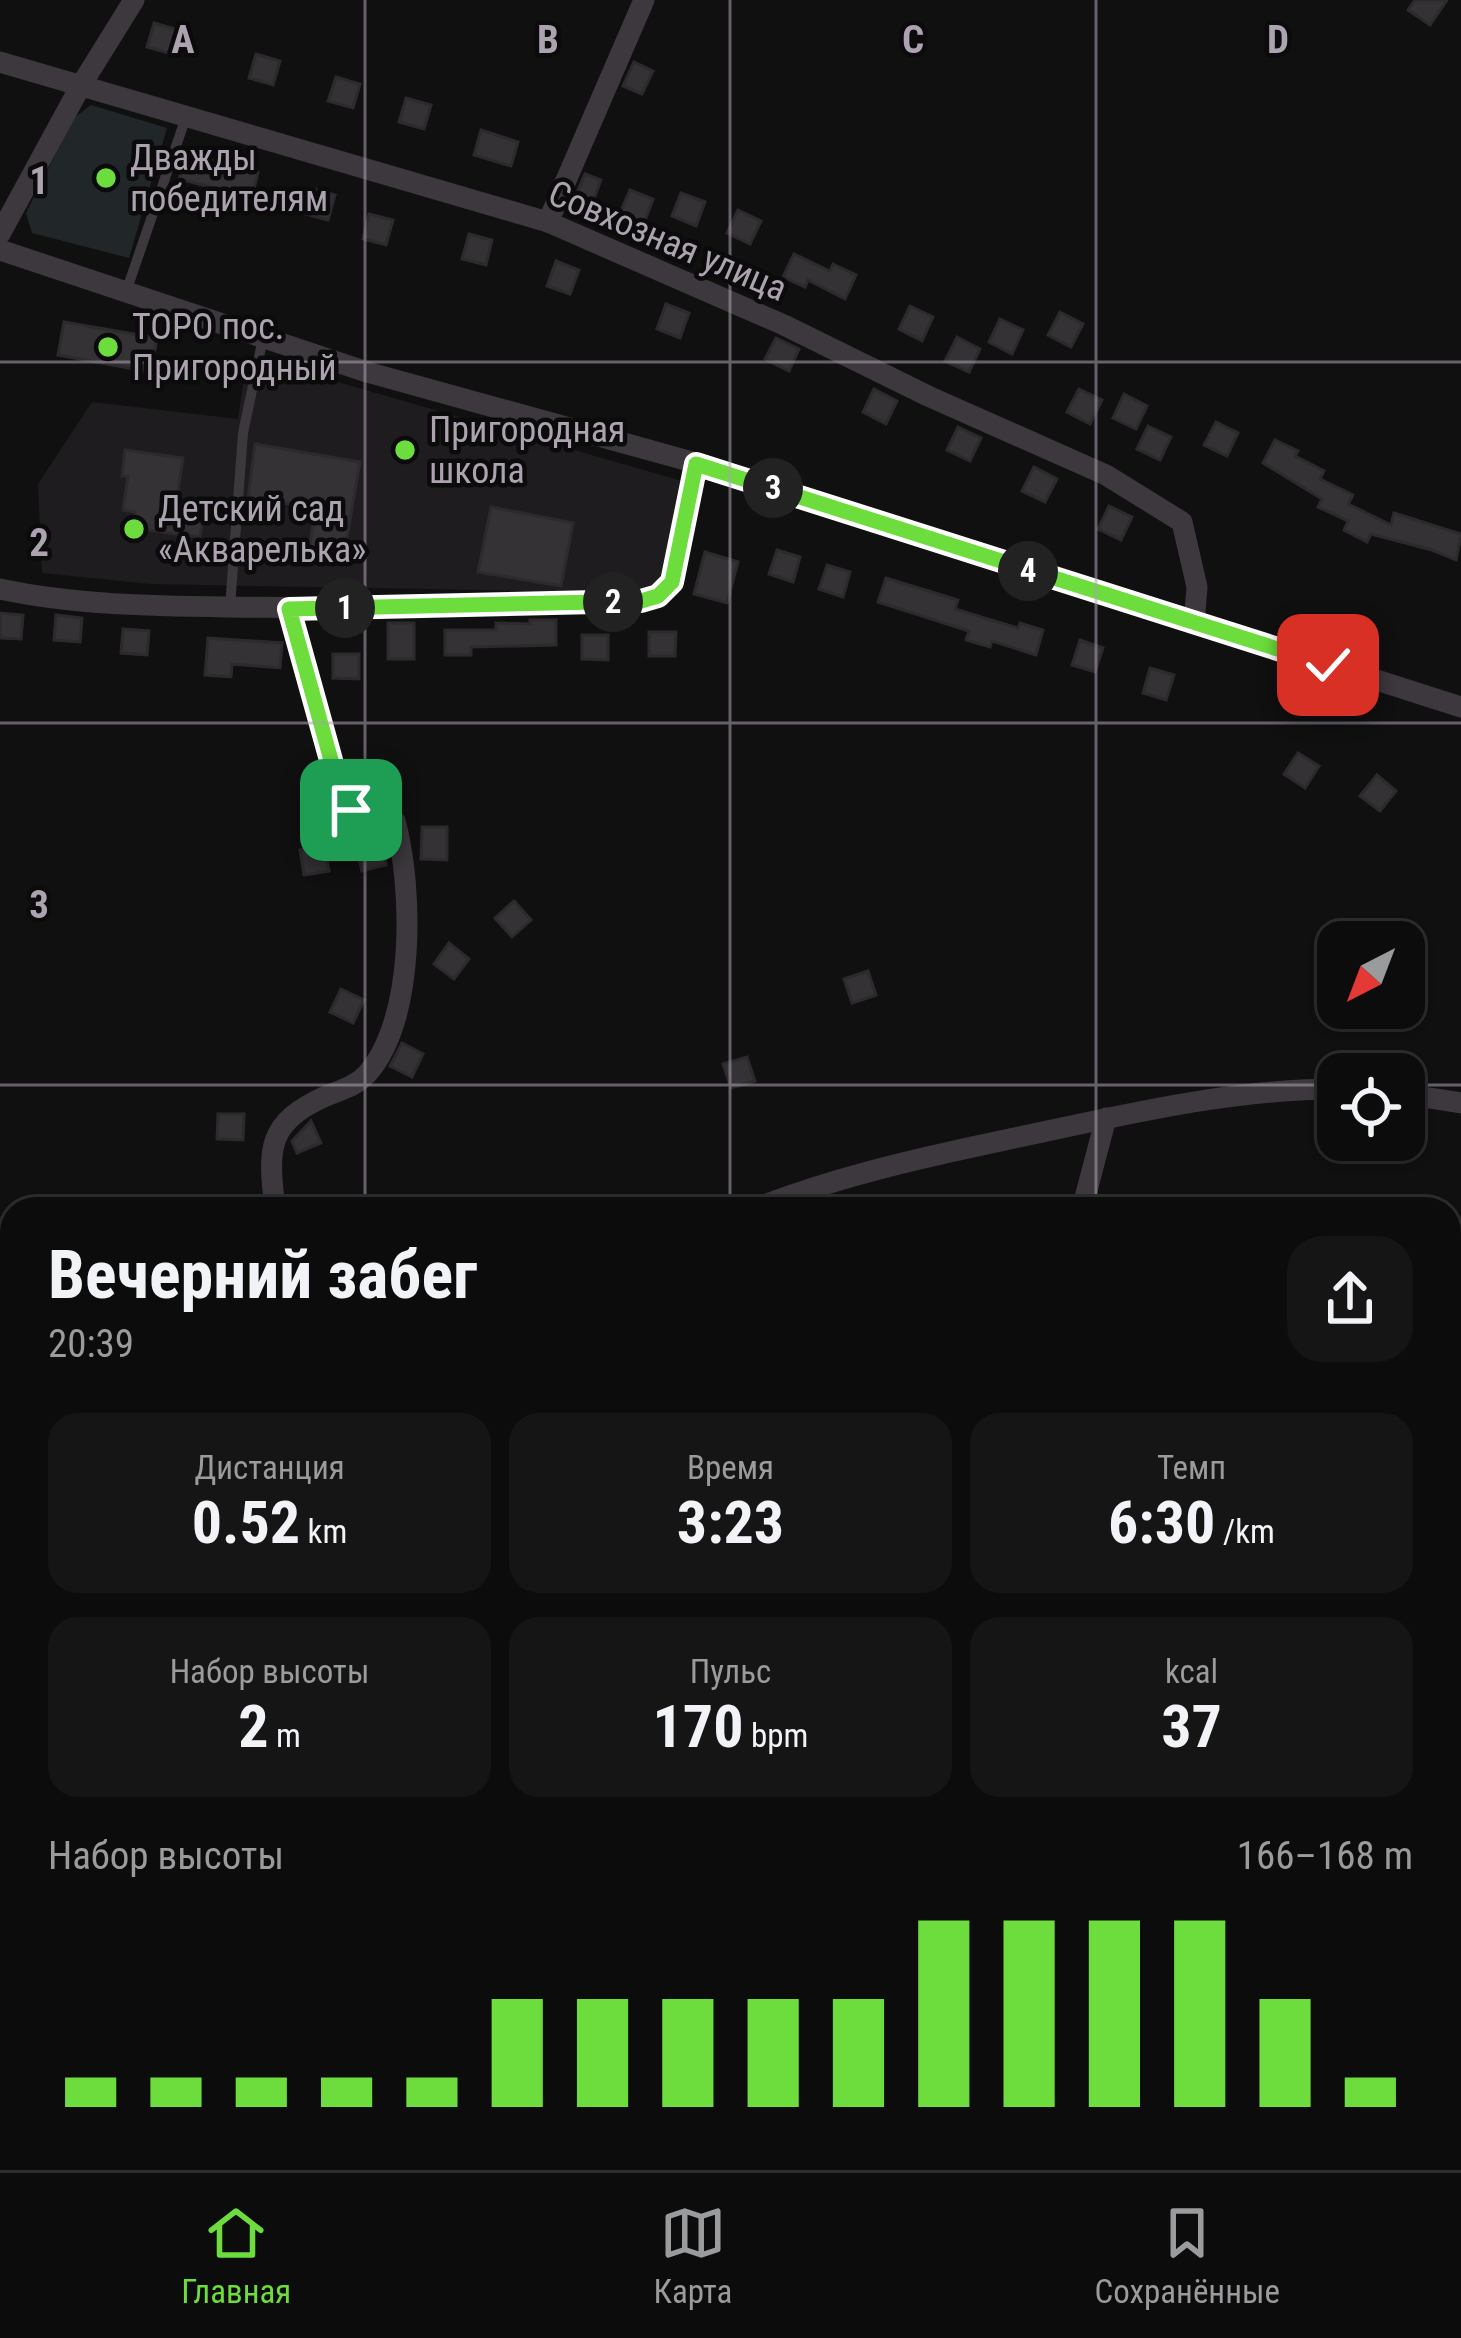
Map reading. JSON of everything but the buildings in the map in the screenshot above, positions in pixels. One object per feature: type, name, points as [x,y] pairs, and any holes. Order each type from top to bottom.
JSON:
[{"type":"street","points":[[0,234],[80,87],[134,0]]},
{"type":"street","points":[[548,221],[644,0]]},
{"type":"street","name":"Совхозная улица","points":[[0,62],[548,221],[1106,475],[1182,522],[1192,549],[1197,587],[1194,624]]},
{"type":"street","points":[[0,250],[367,372],[696,464],[1461,707]]},
{"type":"street","points":[[0,589],[152,607],[289,609],[641,601],[658,596],[672,582],[696,464]]},
{"type":"street","points":[[275,1197],[275,1135],[288,1118],[357,1083],[372,1067],[397,1003],[407,930],[395,820],[387,811],[351,810],[341,796],[289,609]]},
{"type":"street","points":[[784,1197],[819,1183],[1106,1118],[1271,1091],[1317,1090]]},
{"type":"street","points":[[1425,1097],[1461,1103]]},
{"type":"street","points":[[1085,1197],[1106,1118]]},
{"type":"lane","points":[[126,292],[186,117]]},
{"type":"lane","points":[[230,607],[243,433],[263,338]]},
{"type":"shaded area","points":[[91,105],[167,128],[129,258],[32,233],[26,213],[74,118]]},
{"type":"shaded area","name":"Пригородная школа","points":[[247,356],[682,481],[666,576],[647,593],[150,584],[42,573],[38,484],[92,402],[238,419]]},
{"type":"place","name":"Дважды победителям","points":[[106,178]]},
{"type":"place","name":"ТОРО пос. Пригородный","points":[[108,347]]},
{"type":"place","name":"Пригородная школа","points":[[405,450]]},
{"type":"place","name":"Детский сад «Акварелька»","points":[[134,529]]},
{"type":"route","points":[[351,810],[341,796],[289,609],[641,601],[658,596],[672,582],[696,464],[1328,665]]}]
